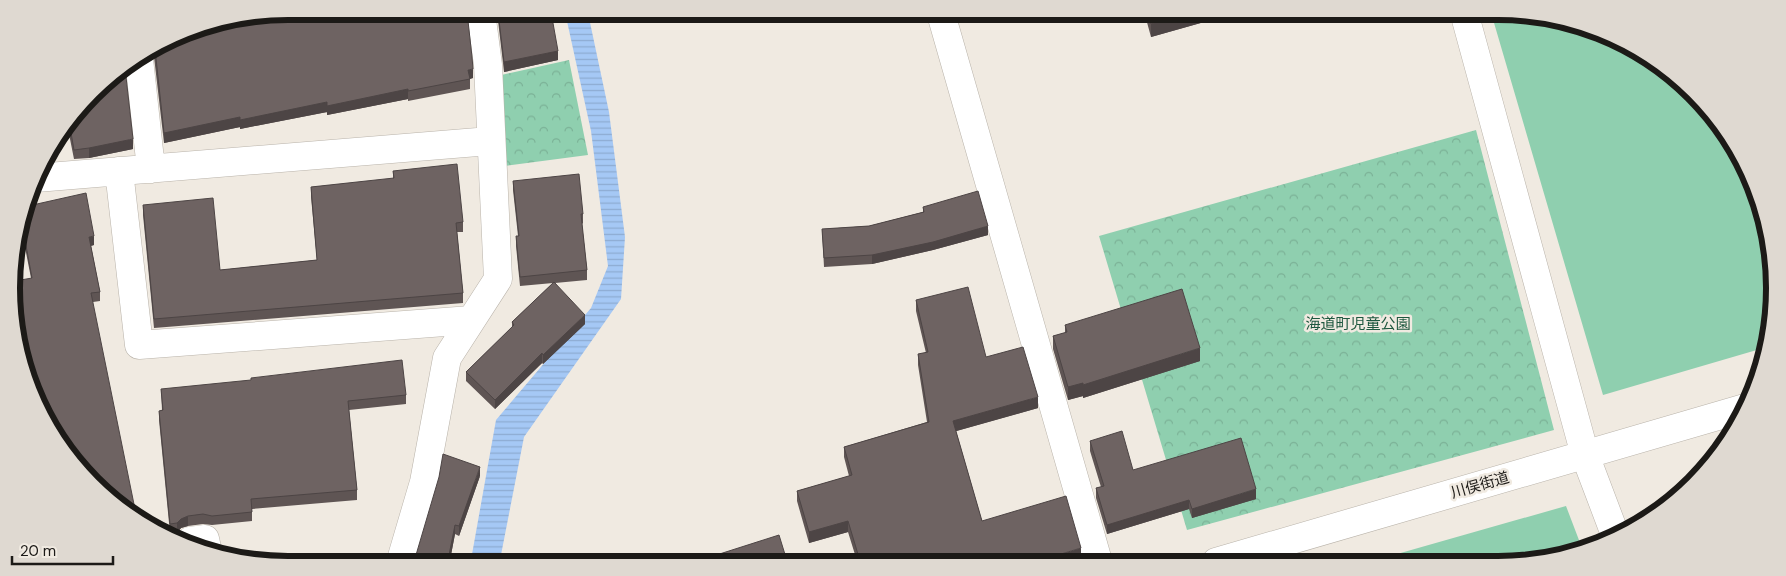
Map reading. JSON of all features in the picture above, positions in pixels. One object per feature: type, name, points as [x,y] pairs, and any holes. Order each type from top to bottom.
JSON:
[{"type":"street","points":[[402,556],[424,482],[447,358],[498,279],[490,141],[488,65],[482,20]]},
{"type":"street","points":[[943,20],[1097,556]]},
{"type":"street","points":[[1466,20],[1585,455],[1613,530]]},
{"type":"street","points":[[140,65],[151,169]]},
{"type":"street","points":[[44,177],[490,141]]},
{"type":"street","points":[[119,171],[139,345],[471,320]]},
{"type":"street","name":"川俣街道","points":[[1237,556],[1736,411]]},
{"type":"street","points":[[197,540],[206,539],[206,543]]},
{"type":"green space","points":[[1493,20],[1533,22],[1584,34],[1617,48],[1661,75],[1688,98],[1721,139],[1746,185],[1757,219],[1764,253],[1766,288],[1764,323],[1759,349],[1603,395]]},
{"type":"green space","points":[[569,60],[588,155],[505,166],[497,76]]},
{"type":"green space","name":"海道町児童公園","points":[[1476,130],[1554,430],[1187,530],[1099,236]]},
{"type":"green space","points":[[1566,506],[1580,543],[1533,554],[1498,556],[1390,556]]},
{"type":"water","points":[[567,20],[589,20],[609,112],[625,237],[621,299],[524,437],[501,556],[472,556],[496,420],[591,308],[608,266],[591,131]]},
{"type":"building","points":[[288,20],[468,20],[473,69],[468,70],[470,79],[408,91],[408,89],[327,106],[327,102],[240,120],[240,117],[164,133],[156,55],[185,40],[219,29],[253,22]]},
{"type":"building","points":[[499,20],[552,20],[558,51],[504,62]]},
{"type":"building","points":[[1150,20],[1166,20],[1151,24]]},
{"type":"building","points":[[126,74],[133,139],[74,150],[71,131],[98,98]]},
{"type":"building","points":[[457,164],[463,222],[456,223],[463,293],[154,319],[143,205],[213,198],[220,270],[317,260],[311,187],[394,178],[393,171]]},
{"type":"building","points":[[579,174],[587,270],[520,277],[516,236],[519,236],[513,181]]},
{"type":"building","points":[[978,191],[988,226],[933,242],[872,255],[824,258],[822,229],[869,226],[924,212],[923,207]]},
{"type":"building","points":[[86,193],[94,236],[89,237],[100,292],[91,293],[135,508],[98,478],[75,451],[48,407],[34,374],[22,323],[20,288],[20,280],[32,278],[25,238],[33,205]]},
{"type":"building","points":[[554,282],[585,315],[543,355],[542,353],[495,400],[466,372],[514,325],[512,322]]},
{"type":"building","points":[[968,287],[986,357],[1023,347],[1038,397],[953,421],[982,521],[1066,496],[1081,548],[1055,556],[858,556],[848,521],[809,532],[797,491],[852,475],[844,447],[929,422],[918,354],[928,352],[916,300]]},
{"type":"building","points":[[1182,289],[1200,348],[1083,385],[1083,383],[1068,387],[1053,336],[1067,332],[1065,325]]},
{"type":"building","points":[[402,360],[406,395],[348,401],[357,490],[251,499],[252,512],[188,516],[177,523],[170,524],[159,411],[163,410],[161,389],[251,380],[251,378]]},
{"type":"building","points":[[1122,431],[1133,470],[1241,438],[1256,489],[1192,509],[1189,500],[1107,525],[1096,488],[1104,486],[1090,441]]},
{"type":"building","points":[[443,454],[480,467],[459,526],[455,525],[449,556],[415,556],[416,555],[439,477]]},
{"type":"building","points":[[779,535],[785,556],[713,556]]}]
